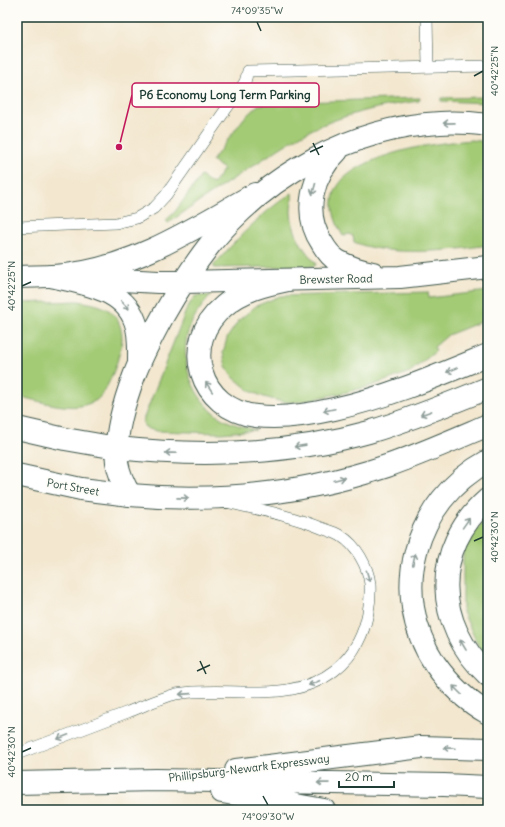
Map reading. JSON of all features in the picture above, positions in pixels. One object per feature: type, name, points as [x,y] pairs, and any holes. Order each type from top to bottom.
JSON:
[{"type":"main road","name":"Brewster Road","points":[[17,277],[51,276],[91,271],[144,254],[284,178],[323,155],[358,139],[423,124],[456,122],[488,124]]},
{"type":"main road","points":[[342,145],[328,159],[322,168],[313,190],[311,203],[313,226],[329,253],[338,260],[357,269],[400,277]]},
{"type":"main road","name":"Brewster Road","points":[[130,495],[120,474],[117,462],[117,448],[124,410],[138,365],[158,324],[184,282],[212,242],[248,205],[284,178]]},
{"type":"main road","name":"Brewster Road","points":[[51,276],[134,281],[184,282],[288,280],[400,277],[488,267]]},
{"type":"main road","points":[[51,276],[101,290],[115,296],[125,304],[136,322],[139,347],[138,365]]},
{"type":"main road","points":[[288,280],[257,288],[232,299],[222,306],[213,316],[201,336],[199,360],[205,380],[217,397],[234,410],[255,416],[280,417],[304,415],[328,410],[368,401],[396,392],[488,355]]},
{"type":"main road","points":[[17,428],[65,439],[117,448],[163,453],[212,454],[263,451],[315,444],[368,432],[436,409],[488,388]]},
{"type":"main road","name":"Port Street","points":[[17,475],[81,489],[130,495],[165,498],[237,497],[285,490],[361,474],[412,456],[488,425]]},
{"type":"main road","points":[[488,461],[467,474],[456,484],[445,496],[430,517],[415,554],[412,568],[411,589],[413,610],[420,636],[433,660],[440,671],[458,691],[468,700],[488,713]]},
{"type":"main road","points":[[488,499],[470,517],[457,538],[451,551],[448,563],[446,589],[450,616],[454,629],[469,654],[488,675]]},
{"type":"main road","name":"Phillipsburg-Newark Expressway","points":[[156,780],[421,748],[488,750]]},
{"type":"main road","points":[[17,784],[156,780],[436,785],[488,788]]},
{"type":"main road","name":"Phillipsburg-Newark Expressway","points":[[156,780],[324,810]]},
{"type":"lane","points":[[427,17],[428,67]]},
{"type":"lane","points":[[17,227],[116,223],[137,218],[154,208],[166,194],[245,82],[248,71],[488,66]]},
{"type":"lane","points":[[17,754],[175,694],[269,691],[300,688],[316,682],[329,674],[344,662],[353,652],[361,637],[367,618],[370,602],[370,582],[358,553],[349,542],[340,536],[305,521],[208,498]]},
{"type":"green space","points":[[488,97],[488,103],[441,101],[441,98]]},
{"type":"green space","points":[[420,98],[419,101],[382,107],[358,113],[334,120],[313,129],[296,138],[232,179],[168,223],[166,220],[174,213],[201,176],[213,184],[224,169],[212,161],[244,118],[258,105],[270,103]]},
{"type":"green space","points":[[472,140],[488,142],[488,245],[438,251],[384,250],[368,247],[354,242],[353,236],[349,234],[343,236],[336,221],[333,207],[334,196],[338,186],[345,177],[368,163],[405,150],[437,144]]},
{"type":"green space","points":[[292,193],[291,212],[294,227],[299,240],[316,263],[315,266],[214,268],[214,265],[250,226]]},
{"type":"green space","points":[[488,291],[488,319],[448,335],[434,347],[436,351],[410,372],[371,386],[297,402],[283,402],[264,397],[250,391],[233,377],[226,366],[223,353],[227,338],[239,320],[256,306],[280,296],[428,292],[429,298]]},
{"type":"green space","points":[[211,295],[201,307],[189,329],[185,353],[190,378],[203,401],[221,418],[256,430],[221,433],[157,431],[148,429],[144,426],[143,420],[187,308],[195,296]]},
{"type":"green space","points":[[78,301],[94,304],[110,311],[115,316],[121,330],[122,338],[120,353],[105,390],[95,401],[82,406],[73,407],[48,404],[17,396],[17,303]]},
{"type":"green space","points":[[488,515],[488,656],[480,650],[463,612],[463,549]]},
{"type":"place","name":"P6 Economy Long Term Parking","points":[[119,147]]}]
